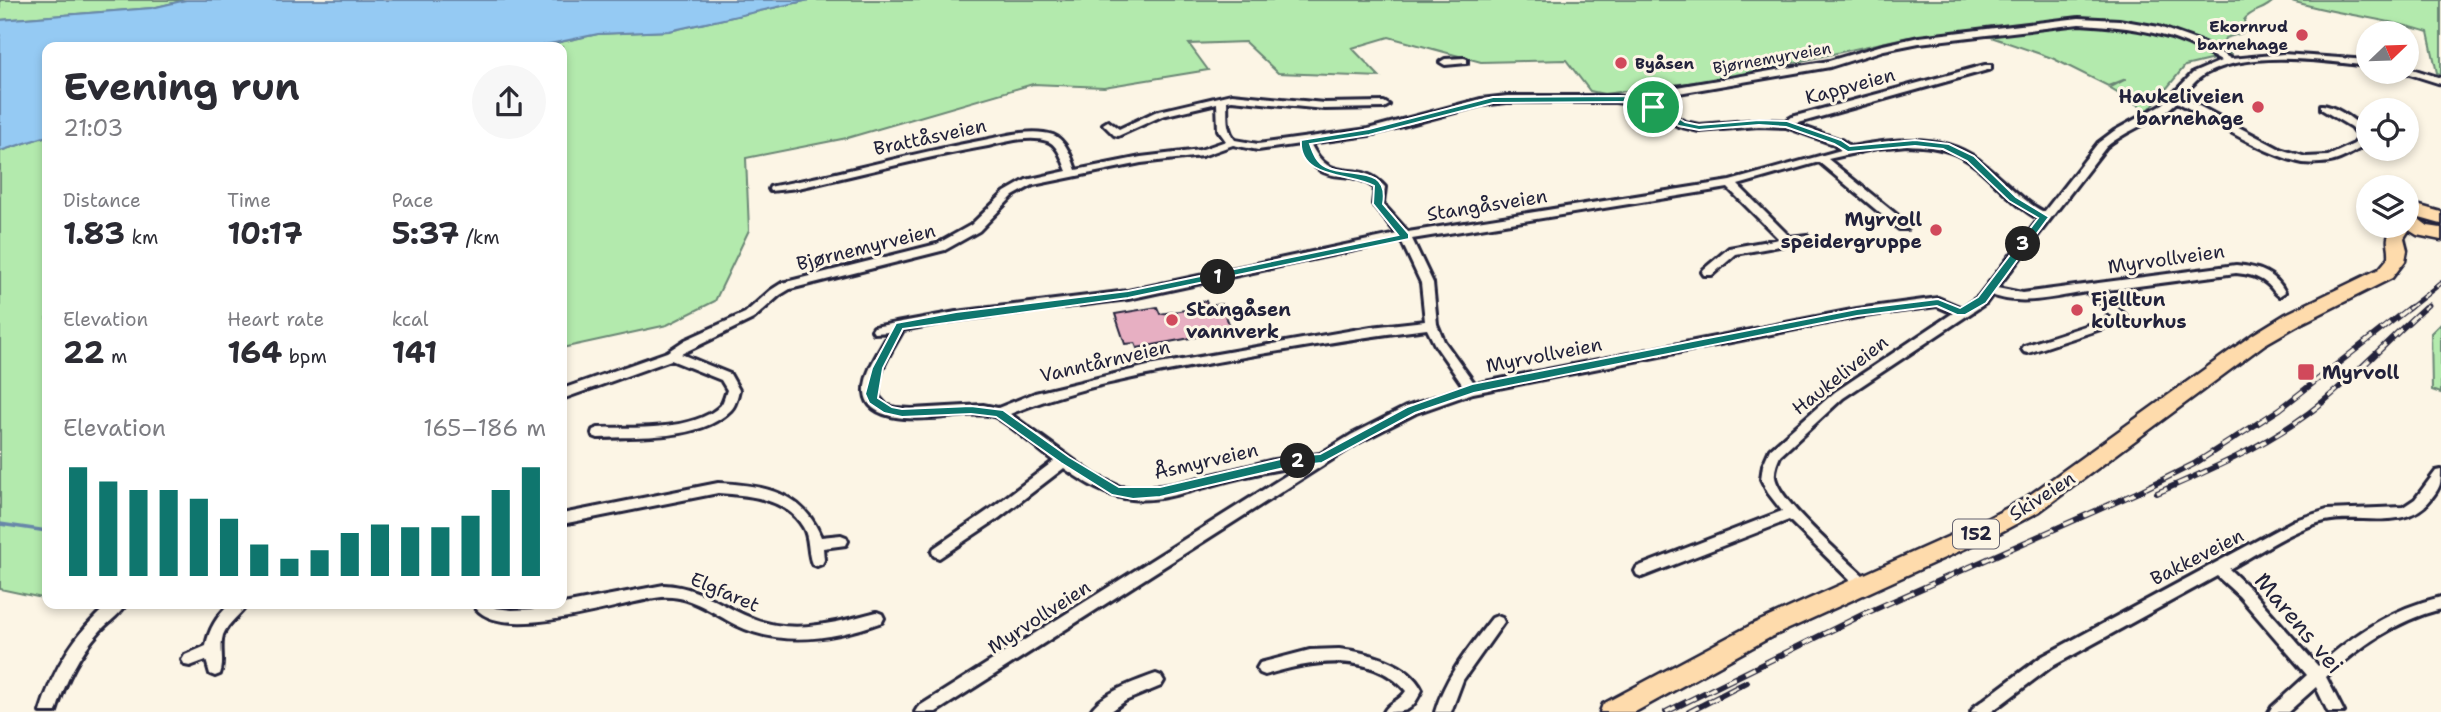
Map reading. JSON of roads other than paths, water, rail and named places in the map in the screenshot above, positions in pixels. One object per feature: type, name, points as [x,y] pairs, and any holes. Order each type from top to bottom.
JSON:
[{"type":"main road","name":"Skiveien","points":[[1612,712],[1726,649],[1991,527],[2032,505],[2269,334],[2312,308],[2389,271],[2396,261],[2399,248],[2410,238]]},
{"type":"street","name":"Bjørnemyrveien","points":[[567,392],[671,355],[682,346],[725,329],[750,315],[776,290],[942,247],[975,228],[1017,188],[1030,182],[1141,160],[1202,153],[1232,142],[1258,147],[1369,132],[1493,100],[1615,99],[1643,102],[1658,94],[1830,64],[1908,42],[2079,21],[2119,23],[2156,29],[2191,41],[2230,62]]},
{"type":"street","name":"Haukeliveien","points":[[1864,584],[1792,513],[1773,489],[1768,478],[1769,465],[1775,453],[1839,395],[1982,300],[2044,217],[2108,140],[2166,106],[2202,71],[2230,62],[2277,58],[2356,62]]},
{"type":"street","points":[[1445,62],[1464,61]]},
{"type":"street","name":"Kappveien","points":[[1643,102],[1682,124],[1699,128],[1759,123],[1787,124],[1796,119],[1988,67]]},
{"type":"street","points":[[2419,74],[2441,81]]},
{"type":"street","points":[[1346,94],[1348,106]]},
{"type":"street","points":[[1108,124],[1118,133],[1159,114],[1246,97],[1324,106],[1384,105]]},
{"type":"street","points":[[2176,98],[2276,151],[2309,161],[2330,159],[2358,146],[2364,138],[2355,125],[2325,107]]},
{"type":"street","points":[[1222,100],[1223,130],[1232,142]]},
{"type":"street","points":[[1787,124],[1837,142],[1848,149]]},
{"type":"street","name":"Brattåsveien","points":[[774,189],[975,145],[1040,134],[1059,144],[1073,174]]},
{"type":"street","points":[[1304,142],[1310,158],[1322,169],[1367,179],[1378,185],[1378,204],[1405,236],[1427,284],[1431,324],[1439,342],[1472,389]]},
{"type":"street","name":"Stangåsveien","points":[[878,330],[944,317],[1128,295],[1405,236],[1730,184],[1780,172],[1848,149],[1923,143],[1952,148],[1975,163],[2016,201],[2044,217]]},
{"type":"street","points":[[1820,158],[1903,226]]},
{"type":"street","points":[[1730,184],[1788,241]]},
{"type":"street","points":[[1708,272],[1734,251],[1803,238]]},
{"type":"street","name":"Myrvollveien","points":[[1990,290],[2002,295],[2022,297],[2236,270],[2265,276],[2276,284],[2279,292]]},
{"type":"street","name":"Myrvollveien","points":[[2028,349],[2120,318],[2091,289]]},
{"type":"street","name":"Myrvollveien","points":[[923,712],[1199,540],[1322,459],[1411,410],[1472,389],[1857,313],[1938,302],[1961,312]]},
{"type":"street","name":"Vanntårnveien","points":[[999,413],[1035,398],[1148,370],[1383,329],[1431,324]]},
{"type":"street","points":[[900,326],[875,378],[871,394],[878,406],[902,413],[971,410],[999,413]]},
{"type":"street","points":[[598,432],[692,425],[711,420],[728,406],[733,390],[726,377],[671,355]]},
{"type":"street","name":"Åsmyrveien","points":[[999,413],[1116,492],[1160,492],[1293,461],[1322,459]]},
{"type":"street","points":[[939,552],[1065,460]]},
{"type":"street","name":"Bakkeveien","points":[[1979,712],[2046,662],[2162,597],[2220,570],[2314,518],[2342,513],[2387,514],[2411,510],[2441,475]]},
{"type":"street","points":[[567,518],[718,488],[741,488],[777,499],[800,510],[810,522],[818,543],[817,560]]},
{"type":"street","points":[[1642,570],[1792,513]]},
{"type":"street","points":[[818,543],[841,541]]},
{"type":"street","name":"Marens vei","points":[[2220,570],[2243,590],[2317,676],[2336,712]]},
{"type":"street","name":"Elgfaret","points":[[482,609],[498,617],[532,616],[666,590],[689,594],[745,622],[789,634],[814,635],[856,616],[877,618]]},
{"type":"street","points":[[2277,712],[2377,628],[2414,609],[2441,603]]},
{"type":"street","points":[[48,712],[62,672],[79,644],[114,609]]},
{"type":"street","points":[[215,669],[212,650],[220,621],[234,609]]},
{"type":"street","points":[[1443,712],[1447,693],[1465,660],[1497,622]]},
{"type":"street","points":[[190,660],[212,650]]},
{"type":"street","points":[[1265,668],[1324,653],[1354,656],[1374,662],[1404,677],[1413,690],[1407,703],[1392,712]]},
{"type":"street","points":[[1098,712],[1120,696],[1156,681]]},
{"type":"water","points":[[186,0],[809,0],[669,31],[598,34],[559,42],[42,42],[42,138],[0,151],[0,20],[152,8]]},
{"type":"waterway","points":[[0,524],[42,530]]},
{"type":"railway","points":[[2408,309],[2441,283]]},
{"type":"railway","points":[[2423,309],[2428,305]]},
{"type":"railway","points":[[1666,712],[1864,614],[2136,493],[2194,464],[2280,409],[2410,307]]},
{"type":"railway","points":[[2157,493],[2236,457],[2309,413],[2425,307]]},
{"type":"railway","points":[[1689,712],[1747,682]]},
{"type":"place","name":"Ekornrud barnehage","points":[[2302,35]]},
{"type":"place","name":"Byåsen","points":[[1621,63]]},
{"type":"place","name":"Haukeliveien barnehage","points":[[2258,107]]},
{"type":"place","name":"Myrvoll speidergruppe","points":[[1936,230]]},
{"type":"place","name":"Fjelltun kulturhus","points":[[2077,310]]},
{"type":"place","name":"Stangåsen vannverk","points":[[1172,320]]},
{"type":"place","name":"Myrvoll","points":[[2306,372]]}]
